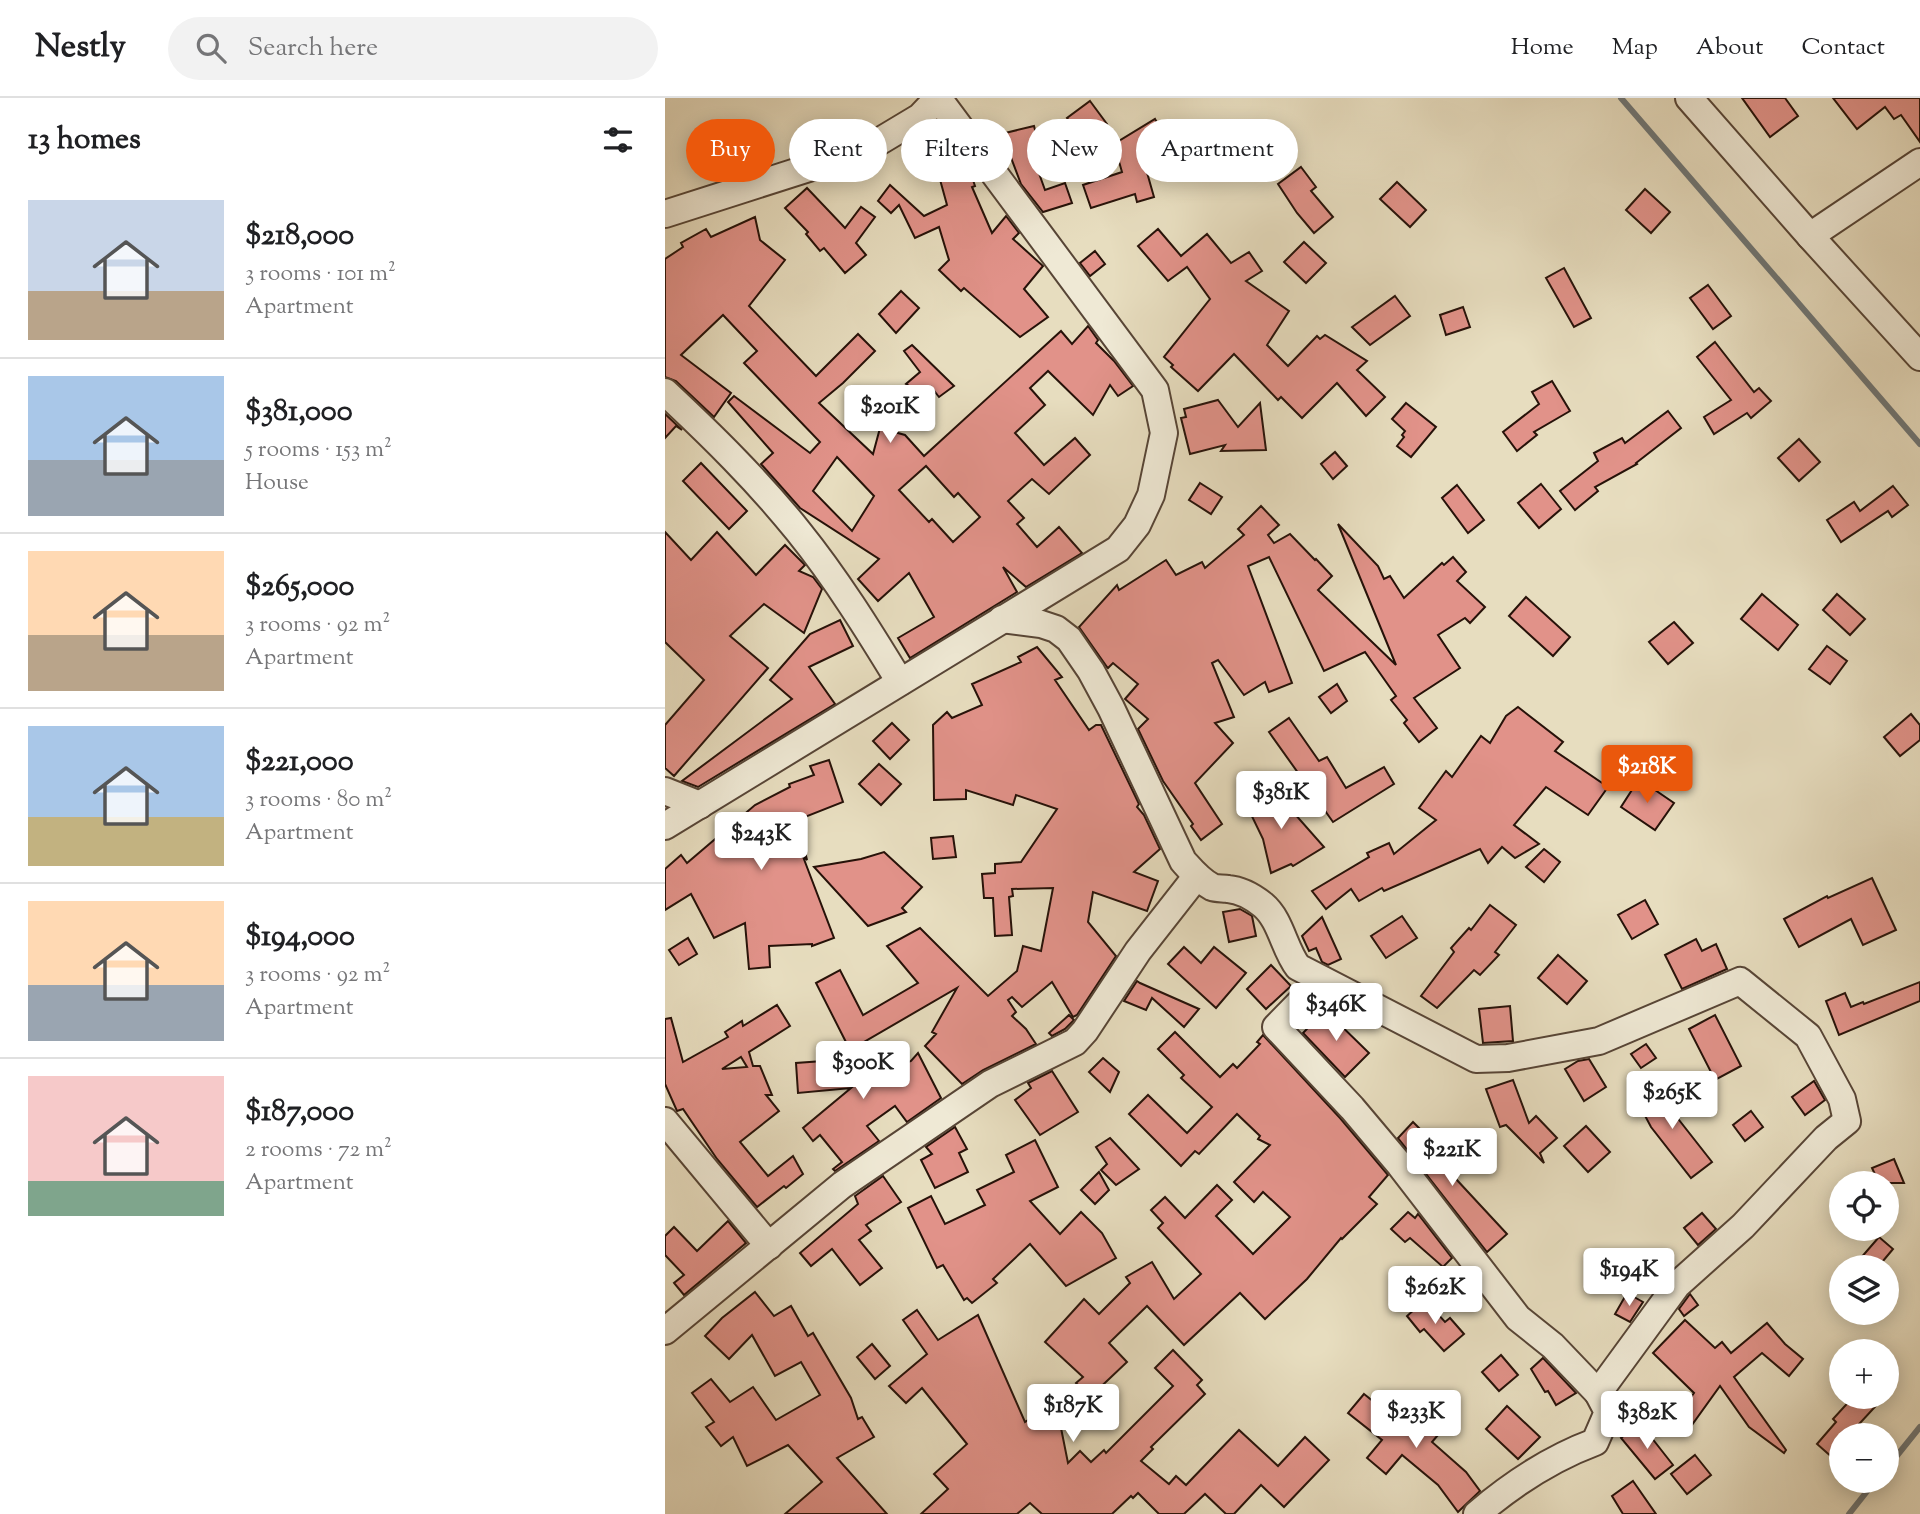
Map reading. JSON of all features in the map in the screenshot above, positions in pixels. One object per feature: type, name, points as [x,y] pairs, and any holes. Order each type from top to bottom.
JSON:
[{"type":"street","points":[[665,214],[865,150],[920,117],[938,98],[1155,390],[1164,433],[1151,495],[1137,526],[1118,550],[665,826]]},
{"type":"street","points":[[1695,100],[1809,236],[1920,357]]},
{"type":"street","points":[[1809,236],[1920,162]]},
{"type":"street","points":[[665,392],[748,472],[800,533],[862,621],[900,682]]},
{"type":"street","points":[[1002,619],[1041,624],[1056,629],[1069,639],[1091,671],[1111,708],[1183,861],[1196,877],[1214,888],[1232,889],[1250,896],[1266,907],[1277,925],[1290,957],[1298,967],[1322,980],[1476,1059],[1508,1058],[1599,1041],[1740,981],[1808,1036],[1842,1099],[1847,1121],[1826,1138],[1744,1226],[1677,1285],[1598,1394]]},
{"type":"street","points":[[665,791],[700,805]]},
{"type":"street","points":[[665,1331],[842,1185],[991,1084],[1075,1042],[1139,951],[1196,877]]},
{"type":"street","points":[[1322,980],[1276,1027],[1401,1165],[1518,1318],[1553,1346],[1598,1394],[1608,1412],[1595,1442],[1561,1455],[1477,1514]]},
{"type":"street","points":[[665,1121],[769,1246]]},
{"type":"building","points":[[1742,98],[1785,98],[1798,116],[1770,137]]},
{"type":"building","points":[[1833,98],[1920,98],[1920,142],[1901,115],[1894,119],[1885,107],[1857,129]]},
{"type":"building","points":[[1090,101],[1103,119],[1068,119]]},
{"type":"building","points":[[1027,128],[1027,182],[1042,182],[1045,190],[1065,183],[1072,203],[1043,212],[1021,184],[1013,163],[1013,131]]},
{"type":"building","points":[[1136,131],[1136,182],[1150,182],[1154,197],[1137,202],[1135,194],[1091,208],[1083,185],[1092,182],[1122,182],[1122,139]]},
{"type":"building","points":[[1301,167],[1316,187],[1311,191],[1333,217],[1314,233],[1278,184],[1298,182],[1298,169]]},
{"type":"building","points":[[941,182],[974,182],[975,186],[972,187],[992,233],[1006,216],[1019,233],[1013,239],[1043,266],[1024,289],[1048,317],[1020,337],[964,288],[961,291],[939,270],[949,260],[939,227],[915,238],[899,205],[891,213],[878,201],[890,185],[924,216],[947,205]]},
{"type":"building","points":[[1397,182],[1426,210],[1410,227],[1380,199]]},
{"type":"building","points":[[807,188],[845,228],[861,207],[875,217],[856,243],[866,255],[845,273],[824,248],[820,251],[806,234],[808,232],[785,208]]},
{"type":"building","points":[[1645,189],[1670,212],[1651,233],[1626,210]]},
{"type":"building","points":[[755,217],[760,240],[785,260],[749,306],[816,376],[858,334],[875,351],[819,403],[873,454],[880,428],[905,435],[924,456],[1061,331],[1072,344],[1088,326],[1098,340],[1096,343],[1133,386],[1118,396],[1110,385],[1093,415],[1048,371],[1030,388],[1045,405],[1015,433],[1044,465],[1075,438],[1090,455],[1049,494],[1032,479],[1008,501],[1024,518],[1017,524],[1037,547],[1059,527],[1082,553],[1026,587],[1003,567],[1017,592],[910,658],[898,638],[934,617],[909,573],[878,601],[858,579],[879,559],[800,508],[761,464],[773,453],[728,402],[734,396],[810,453],[820,442],[744,363],[757,351],[723,315],[681,355],[731,393],[714,417],[676,381],[665,377],[665,259],[683,247],[681,243],[706,229],[711,237]],"holes":[[[837,457],[874,496],[852,531],[813,491]],[[926,466],[954,497],[958,493],[980,517],[953,542],[932,519],[929,522],[899,490]]]},
{"type":"building","points":[[1158,229],[1181,256],[1207,234],[1231,263],[1249,252],[1262,271],[1246,281],[1289,311],[1267,345],[1288,366],[1317,336],[1320,339],[1325,335],[1367,361],[1357,370],[1385,397],[1366,416],[1337,383],[1302,418],[1281,397],[1278,400],[1234,354],[1198,391],[1171,367],[1173,365],[1164,357],[1210,299],[1187,267],[1168,281],[1138,246]]},
{"type":"building","points":[[1304,242],[1326,263],[1306,283],[1284,262]]},
{"type":"building","points":[[1095,251],[1105,264],[1090,276],[1080,263]]},
{"type":"building","points":[[1564,268],[1591,318],[1574,327],[1546,278]]},
{"type":"building","points":[[1708,285],[1731,316],[1713,329],[1690,298]]},
{"type":"building","points":[[901,291],[919,308],[896,333],[879,314]]},
{"type":"building","points":[[1395,296],[1410,316],[1370,345],[1352,327]]},
{"type":"building","points":[[1463,307],[1470,327],[1446,335],[1440,315]]},
{"type":"building","points":[[1715,342],[1754,392],[1759,388],[1771,401],[1751,418],[1747,413],[1714,434],[1704,417],[1731,400],[1697,357]]},
{"type":"building","points":[[912,345],[954,386],[939,397],[931,387],[903,415],[891,403],[920,372],[904,351]]},
{"type":"building","points":[[1552,381],[1570,411],[1534,432],[1537,435],[1517,451],[1503,432],[1539,404],[1532,392]]},
{"type":"building","points":[[1218,400],[1238,427],[1260,403],[1266,450],[1221,451],[1225,445],[1190,454],[1181,418],[1186,417],[1184,409]]},
{"type":"building","points":[[1406,403],[1436,427],[1411,457],[1397,446],[1405,431],[1392,419]]},
{"type":"building","points":[[1668,411],[1681,428],[1637,464],[1595,487],[1598,491],[1575,510],[1560,491],[1598,461],[1594,453],[1622,438],[1625,443]]},
{"type":"building","points":[[665,414],[682,430],[676,426],[665,438]]},
{"type":"building","points":[[1799,439],[1820,462],[1799,481],[1778,458]]},
{"type":"building","points":[[1335,452],[1347,466],[1333,479],[1321,464]]},
{"type":"building","points":[[701,463],[747,511],[729,529],[683,481]]},
{"type":"building","points":[[1200,483],[1222,497],[1211,514],[1189,500]]},
{"type":"building","points":[[1541,484],[1561,509],[1539,528],[1518,503]]},
{"type":"building","points":[[1457,485],[1484,520],[1468,533],[1442,498]]},
{"type":"building","points":[[1893,486],[1908,505],[1892,517],[1888,511],[1841,542],[1827,520],[1854,502],[1860,511]]},
{"type":"building","points":[[1261,506],[1279,525],[1268,535],[1274,543],[1290,534],[1316,559],[1332,576],[1318,590],[1396,665],[1338,524],[1378,566],[1384,579],[1390,576],[1404,598],[1442,563],[1444,565],[1453,557],[1466,572],[1457,581],[1485,607],[1470,623],[1465,618],[1438,635],[1460,668],[1414,698],[1437,728],[1419,742],[1404,723],[1407,720],[1391,700],[1396,696],[1365,652],[1324,671],[1269,557],[1248,566],[1292,683],[1269,692],[1265,682],[1244,695],[1218,660],[1212,663],[1234,717],[1215,723],[1233,743],[1195,783],[1222,824],[1201,840],[1163,781],[1138,729],[1148,719],[1125,699],[1138,684],[1113,663],[1108,668],[1079,627],[1117,585],[1119,590],[1166,560],[1176,575],[1202,562],[1205,568],[1244,535],[1238,529]]},
{"type":"building","points":[[665,532],[691,560],[717,532],[756,575],[785,545],[805,565],[799,571],[813,577],[822,589],[804,633],[764,604],[730,636],[768,668],[674,776],[665,768],[665,725],[704,680],[665,642]]},
{"type":"building","points":[[1762,594],[1798,625],[1778,650],[1741,619]]},
{"type":"building","points":[[1837,594],[1865,619],[1850,635],[1823,610]]},
{"type":"building","points":[[1526,597],[1570,637],[1553,656],[1509,616]]},
{"type":"building","points":[[840,620],[853,646],[809,667],[835,704],[698,787],[682,781],[792,699],[770,680],[810,634]]},
{"type":"building","points":[[1674,622],[1693,643],[1668,664],[1649,642]]},
{"type":"building","points":[[1827,646],[1847,661],[1830,684],[1809,669]]},
{"type":"building","points":[[1037,647],[1062,677],[1055,680],[1089,730],[1101,725],[1139,804],[1137,807],[1144,815],[1160,849],[1134,872],[1158,881],[1147,911],[1093,892],[1088,922],[1116,956],[1077,1015],[1073,1017],[1052,982],[1022,1007],[1012,997],[1008,1000],[1016,1012],[1012,1016],[1026,1029],[1036,1044],[983,1070],[962,1084],[925,1046],[936,1034],[932,1032],[957,988],[850,1050],[816,983],[840,970],[863,1015],[918,983],[887,946],[920,928],[988,996],[1017,971],[1023,946],[1041,951],[1053,888],[1012,889],[1013,896],[1009,897],[1012,935],[995,936],[993,898],[984,898],[982,874],[995,873],[995,864],[1021,862],[1057,809],[1016,795],[1013,805],[966,790],[966,799],[934,800],[933,725],[947,712],[952,718],[982,705],[972,684],[1021,662],[1018,657]]},
{"type":"building","points":[[1337,684],[1347,701],[1331,713],[1319,697]]},
{"type":"building","points":[[1518,707],[1563,742],[1555,751],[1608,787],[1588,815],[1546,787],[1514,825],[1539,844],[1515,858],[1502,847],[1488,863],[1480,849],[1384,891],[1382,888],[1359,901],[1351,889],[1326,909],[1312,891],[1369,857],[1367,853],[1389,843],[1394,854],[1436,820],[1419,808],[1446,771],[1452,777],[1481,736],[1490,743],[1506,716]]},
{"type":"building","points":[[1911,714],[1920,725],[1920,740],[1900,756],[1884,737]]},
{"type":"building","points":[[1289,718],[1319,761],[1327,757],[1346,788],[1384,767],[1394,784],[1333,822],[1269,732]]},
{"type":"building","points":[[892,723],[909,740],[890,759],[873,741]]},
{"type":"building","points":[[829,760],[843,802],[797,820],[807,860],[802,854],[834,938],[812,946],[769,946],[770,967],[749,969],[745,923],[714,938],[691,894],[665,910],[665,869],[681,855],[687,863],[755,805],[790,787],[789,784],[814,775],[810,766]]},
{"type":"building","points":[[879,764],[901,784],[881,805],[859,784]]},
{"type":"building","points":[[1639,779],[1674,803],[1655,830],[1621,807]]},
{"type":"building","points":[[1264,788],[1266,792],[1272,788],[1324,847],[1293,866],[1291,864],[1271,873],[1263,839],[1246,804]]},
{"type":"building","points":[[953,836],[956,857],[933,859],[931,838]]},
{"type":"building","points":[[1544,849],[1560,862],[1544,882],[1526,867]]},
{"type":"building","points":[[884,852],[922,887],[902,908],[906,912],[868,926],[814,867]]},
{"type":"building","points":[[1872,878],[1896,930],[1863,945],[1851,919],[1799,947],[1784,919],[1827,896],[1828,898]]},
{"type":"building","points":[[1645,900],[1658,924],[1632,939],[1618,915]]},
{"type":"building","points":[[1490,905],[1516,925],[1495,952],[1499,955],[1480,975],[1474,970],[1437,1008],[1421,996],[1454,952],[1451,948],[1469,928],[1471,930]]},
{"type":"building","points":[[1240,909],[1252,916],[1256,936],[1229,942],[1223,912]]},
{"type":"building","points":[[1402,916],[1417,938],[1386,958],[1371,936]]},
{"type":"building","points":[[1322,917],[1341,959],[1328,965],[1322,962],[1316,948],[1309,951],[1302,936]]},
{"type":"building","points":[[688,938],[697,954],[679,965],[669,950]]},
{"type":"building","points":[[1696,939],[1702,951],[1716,944],[1727,969],[1682,989],[1665,955]]},
{"type":"building","points":[[1184,947],[1201,963],[1214,947],[1246,973],[1216,1008],[1168,964]]},
{"type":"building","points":[[1558,955],[1587,981],[1567,1004],[1538,978]]},
{"type":"building","points":[[1271,965],[1291,986],[1266,1009],[1247,989]]},
{"type":"building","points":[[1137,981],[1199,1009],[1184,1027],[1152,998],[1146,1010],[1124,1001]]},
{"type":"building","points":[[1920,982],[1920,1001],[1839,1035],[1826,1001],[1845,993],[1851,1007]]},
{"type":"building","points":[[777,1005],[790,1026],[749,1052],[753,1066],[760,1066],[772,1095],[766,1095],[779,1111],[740,1142],[768,1176],[793,1156],[803,1174],[757,1207],[717,1159],[683,1109],[677,1111],[665,1084],[665,1019],[671,1018],[683,1062],[728,1037],[725,1032],[742,1021],[743,1026]],"holes":[[[741,1057],[747,1067],[722,1069]]]},
{"type":"building","points":[[1510,1006],[1513,1041],[1483,1043],[1479,1009]]},
{"type":"building","points":[[1325,1010],[1369,1053],[1345,1077],[1303,1033]]},
{"type":"building","points":[[1069,1015],[1074,1020],[1052,1036],[1049,1033]]},
{"type":"building","points":[[1715,1015],[1741,1066],[1715,1080],[1689,1029]]},
{"type":"building","points":[[1175,1032],[1220,1077],[1233,1064],[1237,1068],[1260,1044],[1257,1042],[1263,1035],[1340,1118],[1388,1175],[1369,1197],[1377,1204],[1341,1238],[1307,1279],[1265,1319],[1240,1293],[1184,1345],[1147,1306],[1109,1343],[1127,1362],[1090,1397],[1076,1383],[1083,1377],[1045,1342],[1084,1299],[1099,1314],[1130,1283],[1126,1277],[1152,1262],[1174,1299],[1201,1274],[1158,1228],[1163,1223],[1151,1210],[1165,1197],[1185,1218],[1217,1185],[1232,1200],[1216,1216],[1253,1254],[1290,1217],[1263,1192],[1254,1202],[1234,1182],[1270,1145],[1258,1139],[1260,1136],[1237,1114],[1199,1154],[1195,1151],[1181,1166],[1129,1114],[1148,1095],[1187,1133],[1212,1107],[1181,1078],[1184,1075],[1158,1049]]},
{"type":"building","points":[[1646,1044],[1656,1058],[1641,1068],[1631,1054]]},
{"type":"building","points":[[918,1053],[941,1098],[907,1122],[895,1106],[867,1126],[879,1141],[835,1171],[833,1169],[842,1162],[820,1135],[813,1141],[803,1128],[851,1088],[798,1093],[796,1063],[851,1059],[858,1083],[911,1061]]},
{"type":"building","points":[[1103,1058],[1119,1072],[1110,1092],[1089,1072]]},
{"type":"building","points":[[1589,1059],[1606,1087],[1584,1101],[1565,1069],[1578,1061]]},
{"type":"building","points":[[1052,1071],[1078,1112],[1040,1135],[1015,1100],[1031,1088],[1028,1083]]},
{"type":"building","points":[[1513,1080],[1529,1123],[1536,1116],[1557,1138],[1540,1153],[1544,1163],[1506,1125],[1500,1127],[1486,1089]]},
{"type":"building","points":[[1814,1081],[1825,1100],[1805,1115],[1792,1097]]},
{"type":"building","points":[[1657,1083],[1672,1111],[1712,1162],[1691,1178],[1651,1127],[1634,1095]]},
{"type":"building","points":[[1751,1111],[1763,1127],[1745,1141],[1733,1125]]},
{"type":"building","points":[[1413,1122],[1430,1139],[1456,1179],[1507,1234],[1487,1252],[1398,1138]]},
{"type":"building","points":[[1586,1126],[1610,1152],[1588,1172],[1564,1146]]},
{"type":"building","points":[[955,1127],[967,1149],[959,1153],[968,1172],[935,1188],[921,1160],[932,1154],[926,1147]]},
{"type":"building","points":[[1110,1138],[1139,1169],[1116,1185],[1101,1170],[1107,1164],[1096,1147]]},
{"type":"building","points":[[1035,1140],[1058,1187],[1030,1201],[1060,1234],[1081,1212],[1102,1233],[1116,1258],[1066,1286],[1030,1244],[993,1279],[997,1283],[972,1303],[967,1298],[964,1300],[943,1265],[937,1268],[908,1208],[931,1196],[945,1224],[985,1205],[977,1190],[1014,1172],[1006,1155]]},
{"type":"building","points":[[1894,1159],[1899,1171],[1873,1171],[1872,1168]]},
{"type":"building","points":[[1099,1172],[1109,1190],[1095,1204],[1081,1190]]},
{"type":"building","points":[[883,1176],[901,1202],[866,1225],[871,1231],[859,1240],[882,1268],[860,1285],[832,1249],[811,1266],[800,1253],[858,1204],[855,1196]]},
{"type":"building","points":[[1408,1212],[1415,1218],[1418,1214],[1452,1258],[1443,1267],[1410,1238],[1405,1242],[1391,1229]]},
{"type":"building","points":[[1702,1213],[1716,1229],[1698,1245],[1684,1228]]},
{"type":"building","points":[[728,1221],[746,1243],[684,1295],[674,1283],[684,1275],[665,1255],[665,1236],[674,1227],[697,1251]]},
{"type":"building","points":[[1876,1241],[1884,1241],[1893,1249],[1888,1255],[1863,1255]]},
{"type":"building","points":[[755,1292],[774,1316],[791,1306],[808,1336],[813,1333],[851,1398],[858,1419],[862,1417],[874,1437],[837,1458],[887,1514],[785,1514],[822,1482],[788,1445],[747,1466],[733,1437],[721,1446],[706,1427],[714,1422],[692,1393],[711,1379],[730,1402],[753,1387],[776,1420],[820,1395],[801,1362],[775,1376],[752,1335],[729,1359],[705,1336],[722,1318]]},
{"type":"building","points":[[1627,1293],[1643,1302],[1630,1322],[1615,1314]]},
{"type":"building","points":[[1690,1294],[1698,1305],[1684,1316],[1679,1309]]},
{"type":"building","points":[[1425,1300],[1445,1322],[1450,1318],[1464,1334],[1444,1351],[1424,1329],[1420,1332],[1407,1316]]},
{"type":"building","points":[[917,1310],[938,1340],[978,1315],[1025,1422],[1049,1406],[1060,1423],[1068,1463],[1080,1451],[1091,1462],[1104,1450],[1106,1453],[1173,1386],[1155,1368],[1173,1350],[1202,1380],[1197,1385],[1205,1394],[1151,1447],[1153,1449],[1141,1461],[1169,1484],[1176,1476],[1186,1485],[1239,1430],[1278,1466],[1305,1437],[1329,1460],[1284,1507],[1261,1485],[1234,1514],[1226,1514],[1205,1494],[1184,1514],[1159,1514],[1138,1493],[1112,1514],[1042,1514],[1030,1503],[1017,1514],[921,1514],[948,1489],[934,1474],[967,1444],[922,1388],[906,1403],[889,1386],[927,1354],[903,1320]]},
{"type":"building","points":[[1685,1320],[1715,1348],[1722,1342],[1731,1353],[1767,1323],[1785,1344],[1803,1359],[1789,1376],[1762,1353],[1734,1377],[1786,1450],[1784,1453],[1749,1427],[1720,1386],[1689,1429],[1676,1419],[1694,1393],[1653,1353]]},
{"type":"building","points":[[872,1344],[890,1366],[875,1379],[857,1357]]},
{"type":"building","points":[[1501,1355],[1518,1375],[1499,1391],[1482,1372]]},
{"type":"building","points":[[1543,1358],[1576,1393],[1556,1405],[1531,1369]]},
{"type":"building","points":[[1364,1394],[1413,1433],[1435,1407],[1450,1421],[1432,1442],[1466,1472],[1480,1491],[1458,1512],[1438,1485],[1402,1455],[1386,1474],[1367,1458],[1382,1440],[1348,1413]]},
{"type":"building","points":[[1507,1406],[1540,1437],[1518,1459],[1486,1429]]},
{"type":"building","points":[[1842,1409],[1873,1409],[1860,1423],[1835,1423],[1833,1419]]},
{"type":"building","points":[[1640,1423],[1673,1465],[1655,1479],[1621,1438]]},
{"type":"building","points":[[1829,1430],[1829,1454],[1817,1444]]},
{"type":"building","points":[[1695,1455],[1711,1475],[1687,1494],[1671,1474]]},
{"type":"building","points":[[1633,1481],[1656,1514],[1623,1514],[1612,1496]]},
{"type":"waterway","points":[[1621,98],[1920,444]]},
{"type":"waterway","points":[[1899,1453],[1920,1427]]},
{"type":"waterway","points":[[1849,1514],[1866,1493]]}]
